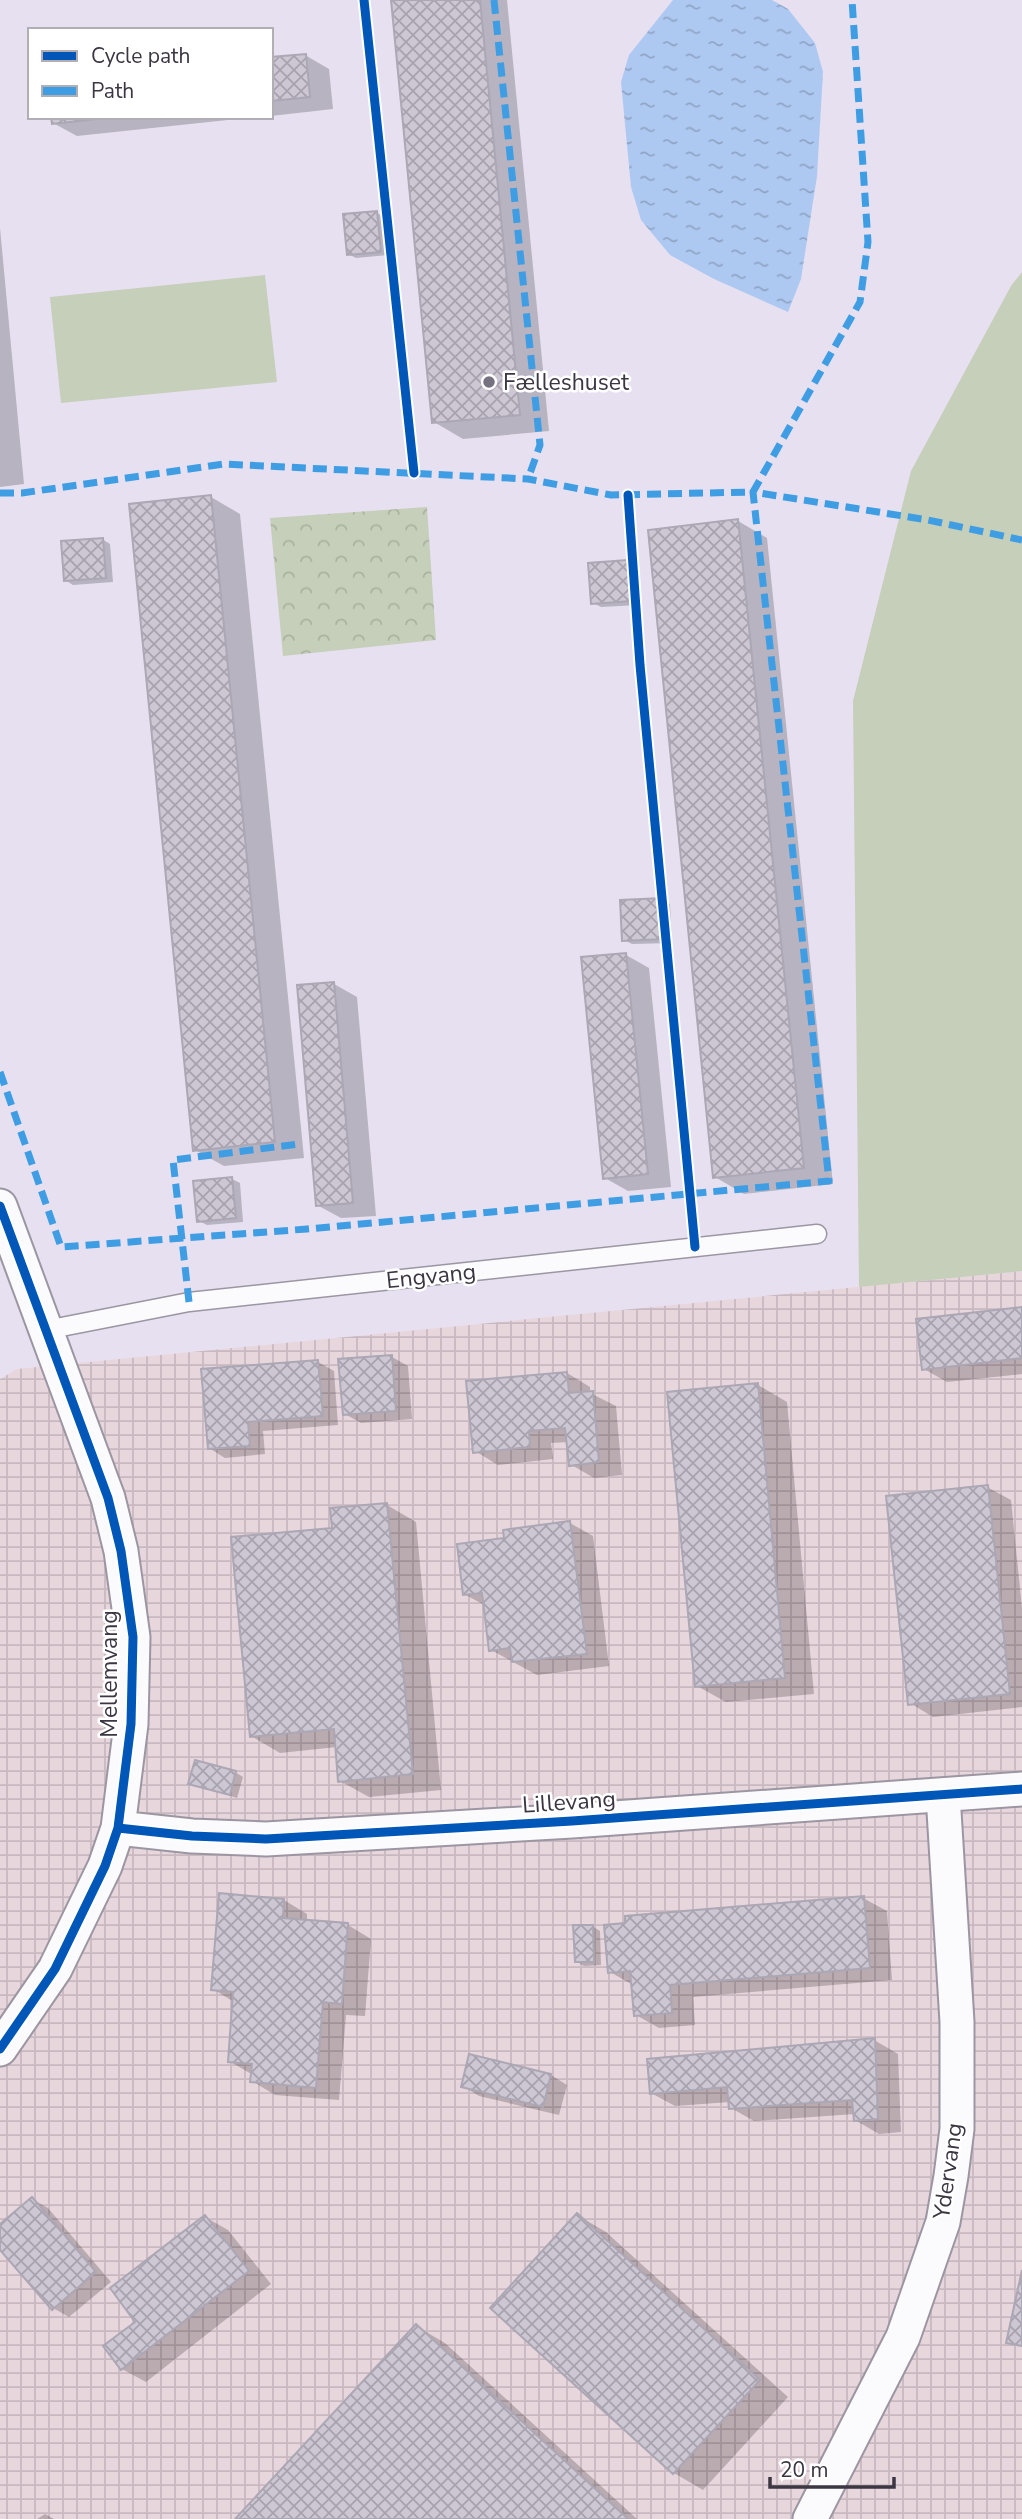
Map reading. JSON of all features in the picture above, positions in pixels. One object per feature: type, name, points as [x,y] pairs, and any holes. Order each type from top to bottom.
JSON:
[{"type":"street","name":"Mellemvang","points":[[0,1206],[108,1498],[130,1606],[133,1637],[131,1724],[118,1828],[105,1866],[55,1969],[0,2049]]},
{"type":"street","name":"Lillevang","points":[[118,1828],[192,1836],[266,1839],[1022,1789]]},
{"type":"street","name":"Ydervang","points":[[810,2519],[903,2337],[943,2222],[957,2129],[957,2022],[943,1795]]},
{"type":"lane","name":"Engvang","points":[[46,1330],[189,1302],[817,1234]]},
{"type":"shaded area","points":[[1022,1271],[1022,2519],[0,2519],[0,1379],[17,1369]]},
{"type":"green space","points":[[1022,272],[1022,1271],[859,1287],[853,701],[911,471],[1011,286]]},
{"type":"green space","points":[[265,275],[277,382],[61,403],[50,297]]},
{"type":"green space","points":[[427,507],[436,640],[283,656],[270,518]]},
{"type":"water","points":[[673,0],[772,0],[788,9],[815,43],[823,72],[817,176],[801,279],[788,312],[714,279],[670,255],[641,220],[631,187],[621,82],[629,55]]},
{"type":"building","points":[[391,0],[480,0],[520,415],[432,423]]},
{"type":"building","points":[[306,54],[310,97],[273,101],[273,57]]},
{"type":"building","points":[[51,119],[97,119],[52,124]]},
{"type":"building","points":[[377,211],[381,252],[347,255],[343,214]]},
{"type":"building","points":[[211,495],[275,1142],[193,1151],[129,504]]},
{"type":"building","points":[[738,519],[804,1168],[713,1178],[648,530]]},
{"type":"building","points":[[103,538],[106,578],[64,581],[61,541]]},
{"type":"building","points":[[627,560],[631,601],[591,604],[588,563]]},
{"type":"building","points":[[663,898],[665,939],[622,941],[620,900]]},
{"type":"building","points":[[626,953],[648,1174],[603,1179],[581,957]]},
{"type":"building","points":[[334,982],[353,1203],[316,1206],[297,985]]},
{"type":"building","points":[[232,1177],[236,1218],[197,1222],[193,1181]]},
{"type":"building","points":[[1022,1307],[1022,1358],[922,1370],[916,1319]]},
{"type":"building","points":[[392,1355],[396,1411],[343,1415],[338,1359]]},
{"type":"building","points":[[318,1360],[323,1416],[248,1422],[250,1446],[208,1449],[201,1369]]},
{"type":"building","points":[[567,1372],[569,1393],[593,1391],[599,1462],[569,1466],[565,1428],[529,1431],[530,1447],[473,1453],[466,1381]]},
{"type":"building","points":[[758,1383],[785,1678],[695,1687],[667,1392]]},
{"type":"building","points":[[988,1485],[1010,1694],[908,1705],[886,1496]]},
{"type":"building","points":[[387,1503],[413,1774],[338,1782],[334,1729],[250,1737],[231,1537],[332,1528],[330,1508]]},
{"type":"building","points":[[570,1521],[587,1654],[512,1662],[510,1648],[489,1651],[482,1593],[463,1595],[457,1544],[504,1538],[503,1530]]},
{"type":"building","points":[[195,1760],[236,1771],[230,1795],[188,1784]]},
{"type":"building","points":[[219,1893],[284,1899],[283,1918],[348,1923],[342,2004],[323,2002],[316,2088],[250,2082],[252,2064],[228,2062],[233,1992],[211,1990]]},
{"type":"building","points":[[864,1896],[870,1968],[670,1985],[672,2013],[634,2016],[630,1971],[608,1973],[604,1925],[625,1923],[625,1916]]},
{"type":"building","points":[[573,1925],[593,1925],[594,1962],[575,1962]]},
{"type":"building","points":[[875,2038],[878,2119],[854,2121],[852,2100],[729,2109],[727,2087],[650,2094],[647,2059]]},
{"type":"building","points":[[469,2054],[551,2074],[543,2107],[461,2087]]},
{"type":"building","points":[[32,2197],[96,2272],[52,2310],[0,2250],[0,2224]]},
{"type":"building","points":[[577,2213],[760,2380],[673,2474],[490,2308]]},
{"type":"building","points":[[205,2215],[249,2271],[121,2370],[103,2346],[135,2322],[110,2288]]},
{"type":"building","points":[[1022,2270],[1022,2346],[1006,2343]]},
{"type":"building","points":[[416,2324],[628,2519],[235,2519]]},
{"type":"marked path","points":[[494,0],[540,445],[528,479]]},
{"type":"marked path","points":[[0,493],[22,493],[224,464],[528,479],[611,495],[753,492],[860,302],[868,242],[852,0]]},
{"type":"marked path","points":[[0,1072],[61,1247],[307,1229],[829,1181],[753,492],[928,520],[1022,540]]},
{"type":"marked path","points":[[189,1302],[173,1160],[299,1144]]},
{"type":"cycle path","points":[[364,0],[414,473]]},
{"type":"cycle path","points":[[628,495],[640,665],[695,1247]]},
{"type":"cycle path","points":[[0,1206],[108,1498],[121,1551],[133,1637],[131,1724],[118,1828],[105,1866],[55,1969],[0,2049]]},
{"type":"cycle path","points":[[118,1828],[192,1836],[266,1839],[572,1821],[1022,1789]]},
{"type":"place","name":"Fælleshuset","points":[[489,382]]}]
